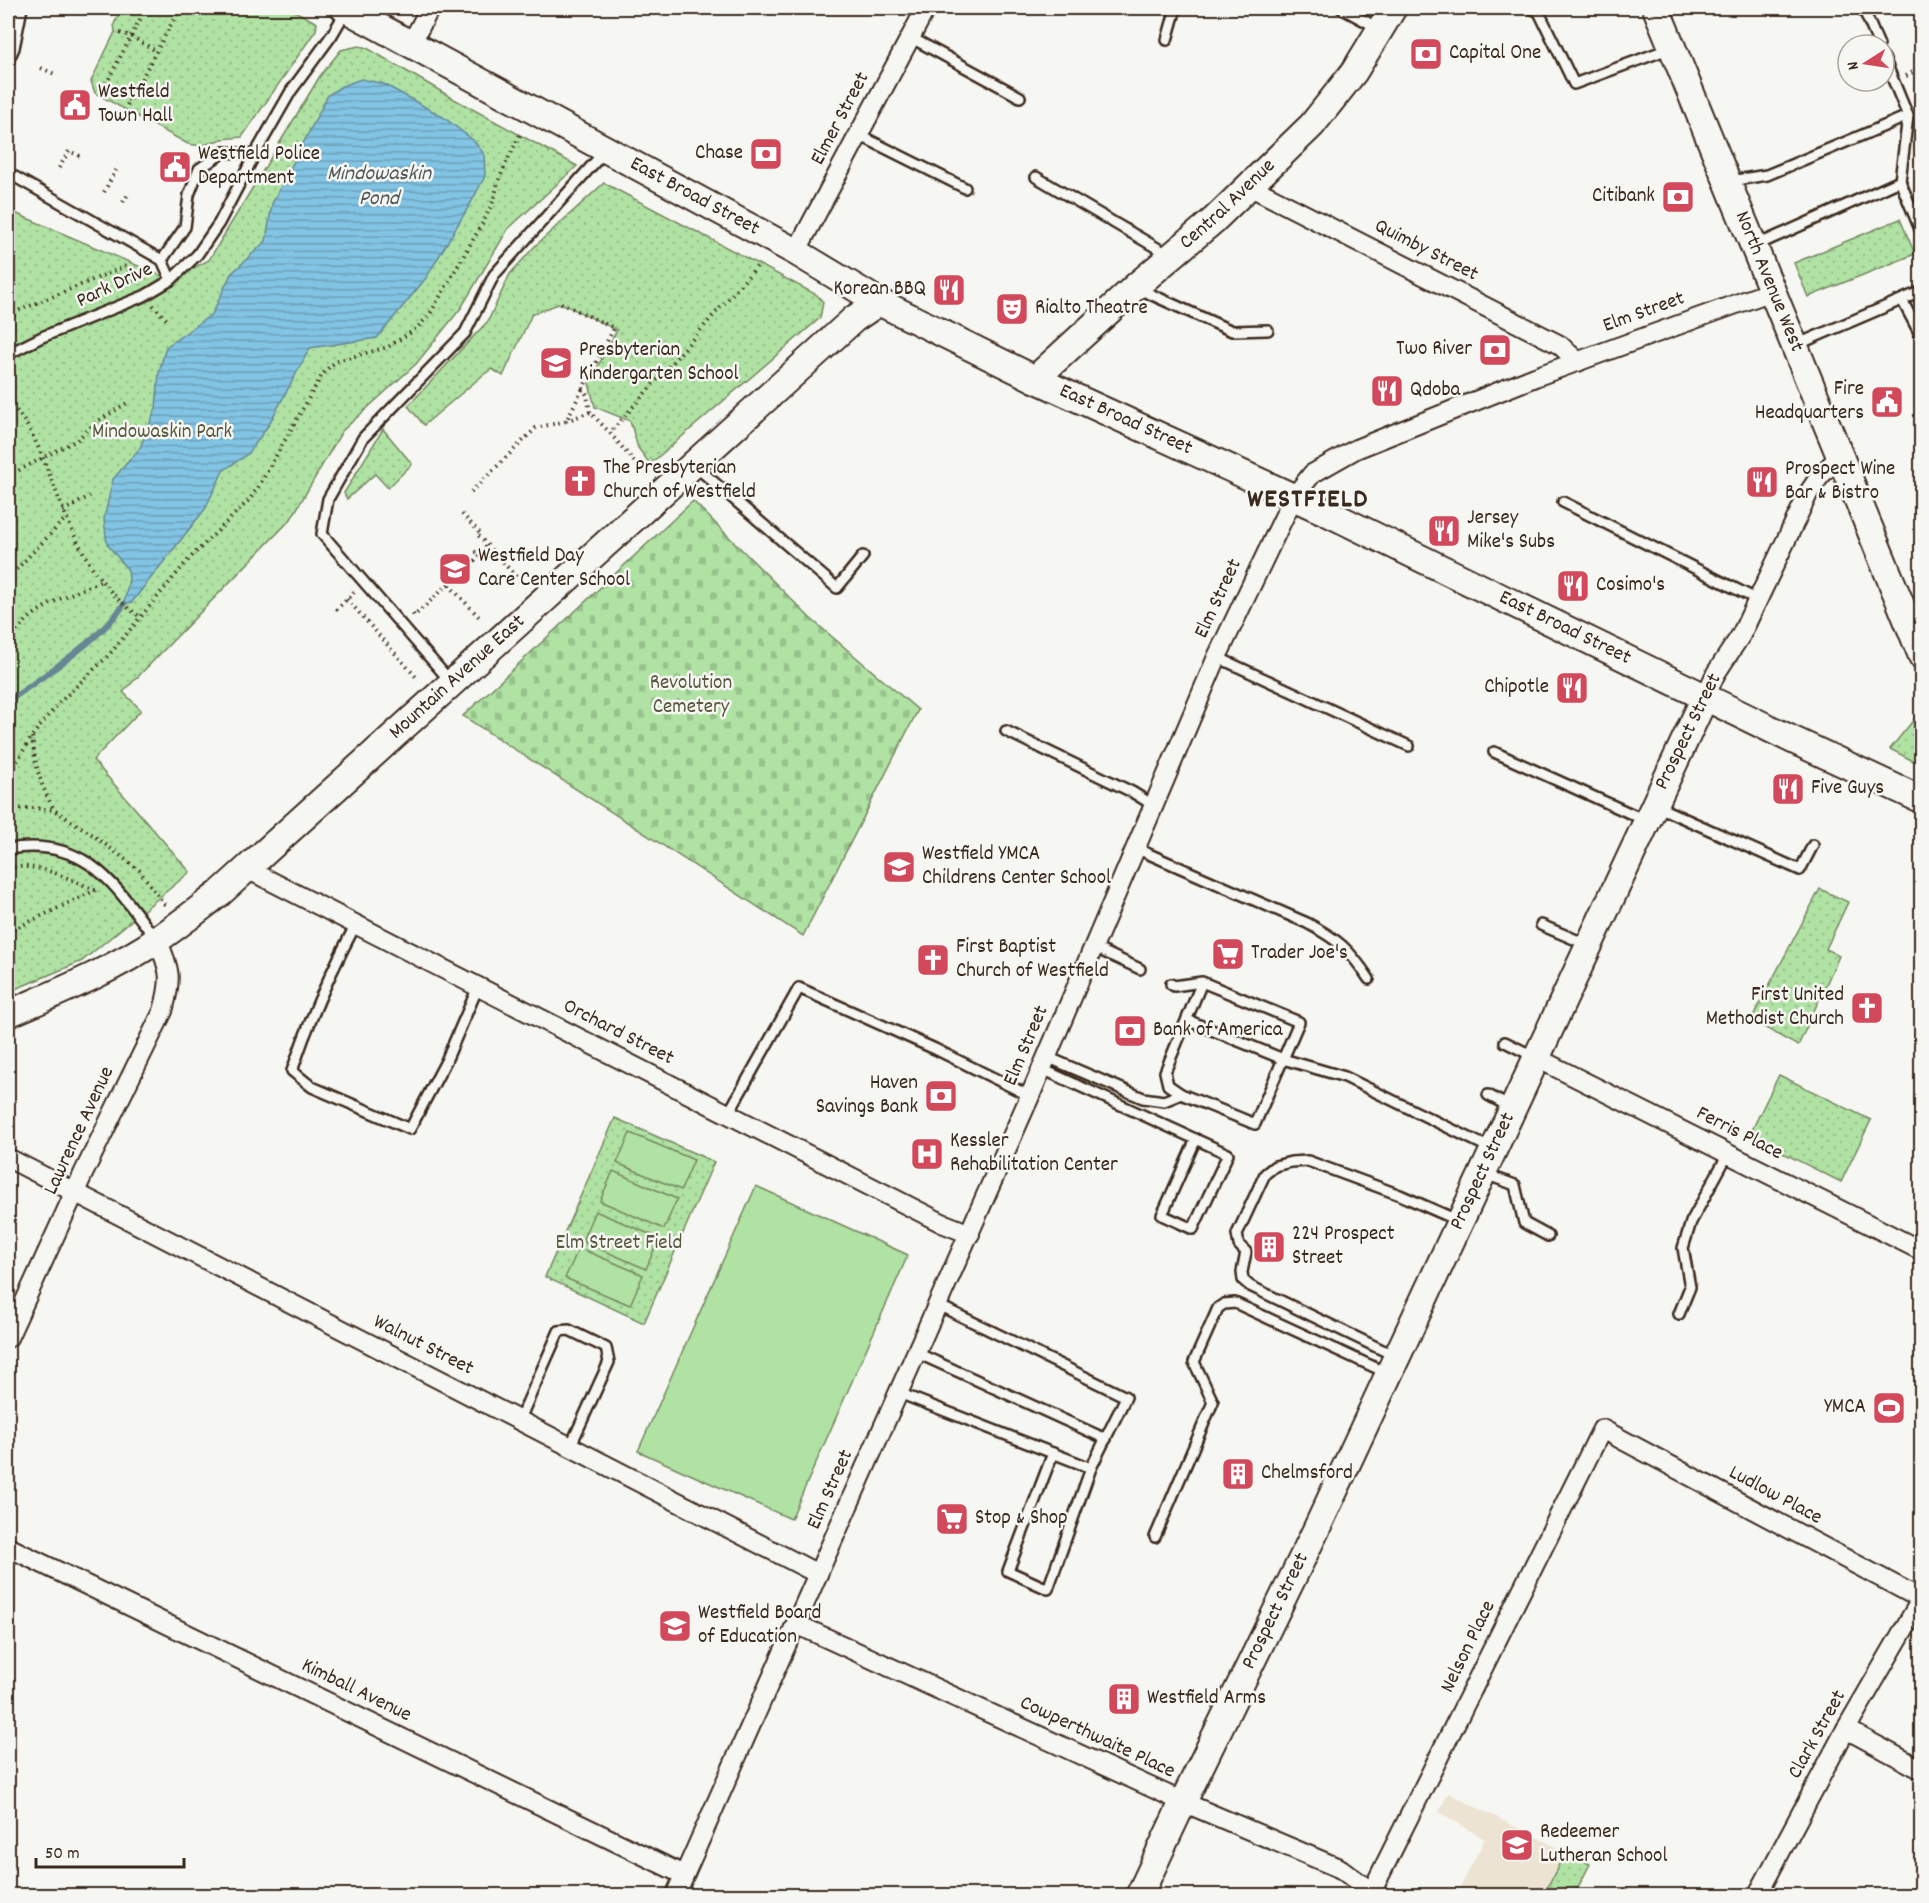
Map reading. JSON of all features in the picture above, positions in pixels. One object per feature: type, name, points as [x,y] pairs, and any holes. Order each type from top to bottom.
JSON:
[{"type":"street","name":"East Broad Street","points":[[345,8],[796,252],[879,302],[1035,379],[1293,498],[1922,800]]},
{"type":"street","points":[[411,44],[430,8]]},
{"type":"street","name":"Elmer Street","points":[[796,252],[926,8]]},
{"type":"street","name":"North Avenue West","points":[[1656,8],[1919,644]]},
{"type":"street","name":"Central Avenue","points":[[1035,379],[1135,287],[1214,220],[1312,125],[1353,72],[1386,18]]},
{"type":"street","name":"Quimby Street","points":[[1249,186],[1560,345],[1578,362]]},
{"type":"street","name":"Elm Street","points":[[675,1896],[970,1234],[1217,657],[1293,498],[1312,474],[1356,448],[1578,362],[1772,291]]},
{"type":"street","name":"Mountain Avenue East","points":[[8,1014],[91,977],[157,940],[220,893],[854,319],[879,302]]},
{"type":"street","name":"Prospect Street","points":[[1139,1896],[1316,1530],[1716,673],[1741,635],[1809,492],[1820,476],[1840,456]]},
{"type":"street","name":"Orchard Street","points":[[247,869],[942,1223],[970,1234]]},
{"type":"street","name":"Lawrence Avenue","points":[[8,1338],[75,1193],[164,1011],[170,986],[168,964],[157,940]]},
{"type":"street","name":"Ferris Place","points":[[1537,1058],[1922,1251]]},
{"type":"street","name":"Walnut Street","points":[[8,1158],[818,1574]]},
{"type":"street","name":"Nelson Place","points":[[1375,1894],[1602,1430],[1609,1433]]},
{"type":"street","name":"Ludlow Place","points":[[1609,1433],[1921,1598]]},
{"type":"street","name":"Kimball Avenue","points":[[8,1547],[684,1875]]},
{"type":"street","name":"Clark Street","points":[[1757,1896],[1846,1729],[1921,1598]]},
{"type":"street","name":"Cowperthwaite Place","points":[[796,1624],[1183,1802],[1341,1869],[1375,1894]]},
{"type":"street","points":[[1846,1729],[1922,1770]]},
{"type":"lane","points":[[8,61],[14,48],[22,8]]},
{"type":"lane","name":"Park Drive","points":[[8,354],[42,337],[144,296],[171,280],[197,255],[219,223],[291,91],[332,34],[345,8]]},
{"type":"lane","points":[[1167,40],[1176,8]]},
{"type":"lane","points":[[1341,8],[1386,18]]},
{"type":"lane","points":[[1531,8],[1539,12],[1574,84],[1672,48]]},
{"type":"lane","points":[[1863,8],[1874,33]]},
{"type":"lane","points":[[910,37],[1020,97]]},
{"type":"lane","points":[[1896,87],[1908,116],[1900,181],[1922,234]]},
{"type":"lane","points":[[1728,181],[1767,174],[1908,116]]},
{"type":"lane","points":[[859,135],[965,188]]},
{"type":"lane","points":[[452,684],[322,534],[328,499],[363,438],[465,333],[494,275],[607,149]]},
{"type":"lane","points":[[162,260],[185,227],[189,195],[199,169],[224,152],[255,154]]},
{"type":"lane","points":[[8,173],[162,260],[171,280]]},
{"type":"lane","points":[[1036,177],[1171,256]]},
{"type":"lane","points":[[1755,246],[1900,181]]},
{"type":"lane","points":[[1135,287],[1232,331],[1268,330]]},
{"type":"lane","points":[[1794,346],[1922,291]]},
{"type":"lane","points":[[1902,300],[1922,338]]},
{"type":"lane","points":[[694,465],[837,588],[863,556]]},
{"type":"lane","points":[[1563,502],[1758,600]]},
{"type":"lane","points":[[1217,657],[1409,746]]},
{"type":"lane","points":[[1006,731],[1132,792],[1153,805]]},
{"type":"lane","points":[[1494,752],[1800,870],[1813,845]]},
{"type":"lane","points":[[1135,848],[1307,923],[1331,936],[1352,954],[1369,979]]},
{"type":"lane","points":[[8,849],[57,850],[74,855],[94,866],[114,884],[157,940]]},
{"type":"lane","points":[[356,924],[303,1037],[292,1071],[312,1087],[410,1128],[446,1061],[478,987]]},
{"type":"lane","points":[[1541,925],[1588,945]]},
{"type":"lane","points":[[1093,946],[1140,969]]},
{"type":"lane","points":[[1171,984],[1174,986],[1202,982],[1299,1022],[1255,1124],[1181,1094],[1168,1085],[1165,1072],[1202,982]]},
{"type":"lane","points":[[728,1114],[799,988],[935,1049],[1030,1096]]},
{"type":"lane","points":[[1187,1020],[1283,1059],[1345,1077],[1494,1150]]},
{"type":"lane","points":[[1505,1042],[1537,1058]]},
{"type":"lane","points":[[1044,1063],[1143,1098],[1164,1101],[1181,1094]]},
{"type":"lane","points":[[1044,1063],[1228,1154],[1194,1229],[1162,1215],[1197,1139]]},
{"type":"lane","points":[[1488,1095],[1513,1109]]},
{"type":"lane","points":[[1679,1314],[1690,1287],[1683,1248],[1691,1222],[1728,1154]]},
{"type":"lane","points":[[1393,1366],[1243,1280],[1242,1272],[1246,1252],[1239,1245],[1237,1234],[1265,1174],[1275,1166],[1308,1161],[1400,1195],[1461,1221]]},
{"type":"lane","points":[[1483,1173],[1515,1185],[1524,1223],[1548,1236]]},
{"type":"lane","points":[[1155,1537],[1214,1402],[1194,1362],[1218,1308],[1224,1304],[1235,1303],[1393,1366]]},
{"type":"lane","points":[[938,1305],[1126,1397],[1091,1468],[1048,1588],[1008,1570],[1053,1453]]},
{"type":"lane","points":[[519,1420],[559,1330],[569,1330],[606,1348],[609,1362],[570,1447]]},
{"type":"lane","points":[[917,1353],[1106,1439]]},
{"type":"lane","points":[[899,1393],[1091,1468]]},
{"type":"path","points":[[97,88],[105,86],[146,8]]},
{"type":"path","points":[[105,86],[128,103],[180,8]]},
{"type":"path","points":[[120,33],[131,36],[156,51]]},
{"type":"path","points":[[41,68],[57,75]]},
{"type":"path","points":[[1910,84],[1906,76],[1920,68]]},
{"type":"path","points":[[8,777],[32,736],[60,702],[109,656],[189,560],[249,499],[260,484],[322,375],[330,366],[337,361],[388,347],[416,329],[430,314],[482,224],[520,135]]},
{"type":"path","points":[[59,168],[69,151],[80,156]]},
{"type":"path","points":[[104,192],[116,170]]},
{"type":"path","points":[[123,202],[129,192]]},
{"type":"path","points":[[610,433],[758,265]]},
{"type":"path","points":[[8,315],[126,266],[144,296],[169,322]]},
{"type":"path","points":[[561,303],[614,328],[566,421]]},
{"type":"path","points":[[583,388],[587,394],[590,412],[642,471]]},
{"type":"path","points":[[8,402],[30,430],[66,518],[101,581],[141,617]]},
{"type":"path","points":[[8,476],[77,440],[95,423],[127,403]]},
{"type":"path","points":[[471,492],[536,428],[566,421],[590,412]]},
{"type":"path","points":[[63,511],[90,496]]},
{"type":"path","points":[[462,514],[480,533],[478,535],[486,545],[520,582]]},
{"type":"path","points":[[8,578],[66,518]]},
{"type":"path","points":[[405,607],[414,616],[485,551],[486,545]]},
{"type":"path","points":[[474,552],[485,551]]},
{"type":"path","points":[[8,639],[29,618],[44,608],[101,581]]},
{"type":"path","points":[[336,610],[364,582]]},
{"type":"path","points":[[449,585],[480,618]]},
{"type":"path","points":[[347,599],[416,677]]},
{"type":"path","points":[[32,736],[35,764],[40,781],[54,810],[93,835],[139,870],[165,905]]},
{"type":"path","points":[[8,809],[54,810]]},
{"type":"path","points":[[8,868],[24,865],[58,874],[96,890],[8,932]]},
{"type":"shaded area","name":"Redeemer Lutheran School","points":[[1448,1793],[1590,1864],[1574,1895],[1456,1895],[1485,1839],[1439,1812]]},
{"type":"green space","points":[[122,8],[289,8],[317,23],[316,30],[242,137],[222,139],[201,146],[188,144],[95,93],[91,81],[115,32],[114,24]]},
{"type":"green space","name":"Mindowaskin Park","points":[[359,46],[367,48],[454,99],[577,166],[508,229],[461,308],[416,364],[342,431],[291,519],[123,692],[141,710],[93,760],[190,872],[82,961],[8,992],[8,210],[171,280],[209,260],[320,76],[341,50]]},
{"type":"green space","points":[[604,183],[817,295],[823,302],[820,318],[650,464],[638,448],[630,421],[595,407],[589,383],[617,330],[561,303],[532,314],[503,376],[492,369],[424,425],[408,406],[488,321],[510,274],[535,246]]},
{"type":"green space","points":[[1900,219],[1915,254],[1808,297],[1794,263]]},
{"type":"green space","points":[[383,429],[412,464],[388,488],[375,474],[347,499],[344,493]]},
{"type":"green space","name":"Revolution Cemetery","points":[[693,501],[810,618],[918,710],[803,936],[463,716]]},
{"type":"green space","points":[[1916,717],[1921,730],[1921,765],[1890,749]]},
{"type":"green space","points":[[1820,889],[1848,902],[1826,949],[1839,956],[1798,1046],[1751,1020]]},
{"type":"green space","points":[[1779,1075],[1871,1120],[1841,1182],[1749,1136]]},
{"type":"green space","name":"Elm Street Field","points":[[615,1118],[714,1162],[644,1323],[545,1277]]},
{"type":"green space","points":[[630,1133],[694,1160],[681,1190],[617,1163]]},
{"type":"green space","points":[[613,1171],[677,1199],[664,1229],[600,1201]]},
{"type":"green space","points":[[756,1186],[908,1255],[791,1519],[638,1451]]},
{"type":"green space","points":[[595,1211],[659,1238],[646,1269],[582,1241]]},
{"type":"green space","points":[[579,1248],[643,1275],[630,1305],[565,1278]]},
{"type":"green space","points":[[1566,1851],[1590,1864],[1574,1895],[1561,1895],[1547,1888]]},
{"type":"water","name":"Mindowaskin Pond","points":[[361,79],[384,84],[443,117],[473,140],[484,154],[485,176],[426,278],[377,338],[310,348],[269,424],[249,453],[223,471],[205,509],[132,602],[124,604],[129,579],[128,570],[107,544],[104,519],[113,479],[140,448],[156,408],[159,372],[166,347],[212,314],[231,274],[266,241],[272,204],[328,95],[342,86]]},
{"type":"waterway","points":[[8,702],[86,644],[114,618],[124,604]]},
{"type":"place","name":"Capital One","points":[[1426,54]]},
{"type":"place","name":"Westfield Town Hall","points":[[75,105]]},
{"type":"place","name":"Chase","points":[[766,154]]},
{"type":"place","name":"Westfield Police Department","points":[[175,167]]},
{"type":"place","name":"Citibank","points":[[1678,197]]},
{"type":"place","name":"Korean BBQ","points":[[949,290]]},
{"type":"place","name":"Rialto Theatre","points":[[1012,309]]},
{"type":"place","name":"Two River","points":[[1495,350]]},
{"type":"place","name":"Presbyterian Kindergarten School","points":[[556,363]]},
{"type":"place","name":"Qdoba","points":[[1387,391]]},
{"type":"place","name":"Fire Headquarters","points":[[1887,402]]},
{"type":"place","name":"The Presbyterian Church of Westfield","points":[[580,481]]},
{"type":"place","name":"Prospect Wine Bar & Bistro","points":[[1762,482]]},
{"type":"place","name":"Jersey Mike's Subs","points":[[1444,531]]},
{"type":"place","name":"Westfield Day Care Center School","points":[[455,569]]},
{"type":"place","name":"Cosimo's","points":[[1573,586]]},
{"type":"place","name":"Chipotle","points":[[1572,688]]},
{"type":"place","name":"Five Guys","points":[[1788,789]]},
{"type":"place","name":"Westfield YMCA Childrens Center School","points":[[899,867]]},
{"type":"place","name":"Trader Joe's","points":[[1228,954]]},
{"type":"place","name":"First Baptist Church of Westfield","points":[[933,960]]},
{"type":"place","name":"First United Methodist Church","points":[[1867,1008]]},
{"type":"place","name":"Bank of America","points":[[1130,1031]]},
{"type":"place","name":"Haven Savings Bank","points":[[941,1096]]},
{"type":"place","name":"Kessler Rehabilitation Center","points":[[927,1154]]},
{"type":"place","name":"224 Prospect Street","points":[[1269,1247]]},
{"type":"place","name":"YMCA","points":[[1889,1408]]},
{"type":"place","name":"Chelmsford","points":[[1238,1474]]},
{"type":"place","name":"Stop & Shop","points":[[952,1519]]},
{"type":"place","name":"Westfield Board of Education","points":[[675,1626]]},
{"type":"place","name":"Westfield Arms","points":[[1124,1699]]},
{"type":"place","name":"Redeemer Lutheran School","points":[[1517,1845]]},
{"type":"district","name":"WESTFIELD","points":[[1308,500]]}]
